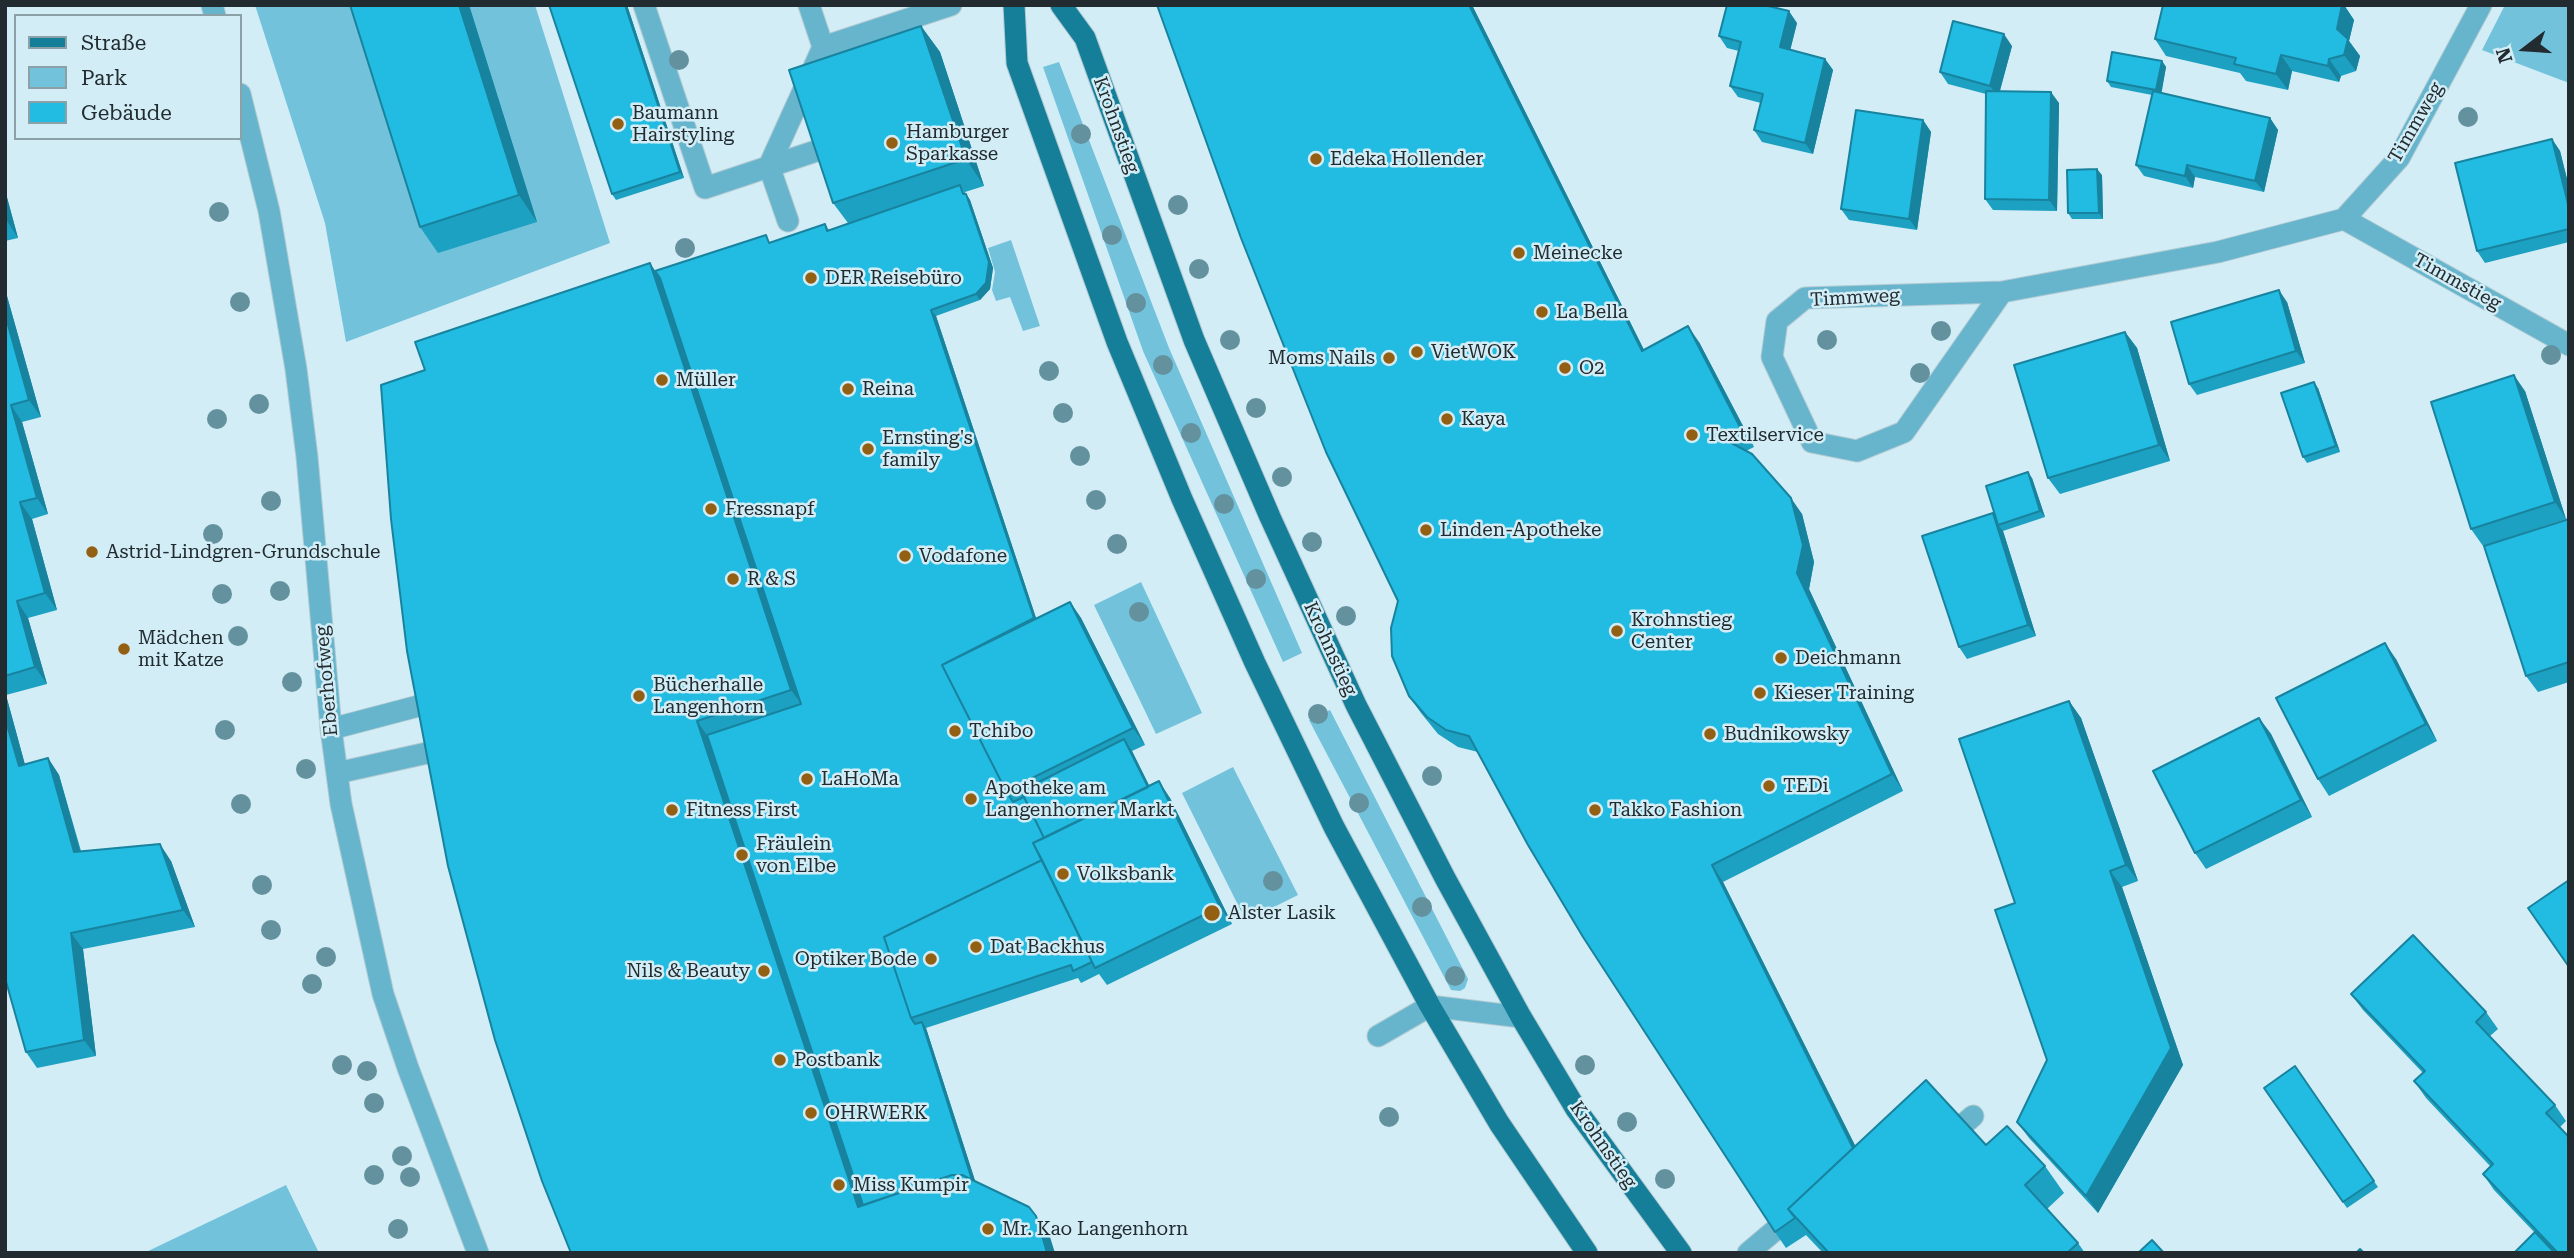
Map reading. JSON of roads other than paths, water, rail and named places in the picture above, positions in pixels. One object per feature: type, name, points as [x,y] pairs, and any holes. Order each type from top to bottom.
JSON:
[{"type":"main road","points":[[1014,5],[1017,63],[1116,342],[1255,663],[1328,816],[1430,1006],[1499,1123],[1587,1253]]},
{"type":"main road","name":"Krohnstieg","points":[[1061,5],[1085,38],[1194,340],[1337,666],[1445,878],[1521,1017],[1576,1109],[1681,1253]]},
{"type":"street","points":[[644,5],[705,188],[825,148]]},
{"type":"street","points":[[788,221],[769,166],[823,47],[809,5]]},
{"type":"street","points":[[823,47],[951,5]]},
{"type":"street","name":"Timmweg","points":[[2001,292],[1904,432],[1857,451],[1812,442],[1772,357],[1777,321],[1805,298],[2001,292],[2218,252],[2344,219],[2399,158],[2481,5]]},
{"type":"street","name":"Eberhofweg","points":[[242,102],[269,211],[296,369],[307,457],[331,729],[352,857],[383,994],[478,1253]]},
{"type":"street","name":"Timmstieg","points":[[2344,219],[2569,345]]},
{"type":"street","points":[[331,729],[426,704]]},
{"type":"street","points":[[337,773],[436,751]]},
{"type":"street","points":[[1378,1036],[1430,1006],[1521,1017]]},
{"type":"street","points":[[1931,1152],[1973,1116]]},
{"type":"street","points":[[1748,1253],[1774,1231]]},
{"type":"place","name":"Baumann Hairstyling","points":[[618,124]]},
{"type":"place","name":"Hamburger Sparkasse","points":[[892,143]]},
{"type":"place","name":"Edeka Hollender","points":[[1316,159]]},
{"type":"place","name":"Meinecke","points":[[1519,253]]},
{"type":"place","name":"DER Reisebüro","points":[[811,278]]},
{"type":"place","name":"La Bella","points":[[1542,312]]},
{"type":"place","name":"VietWOK","points":[[1417,352]]},
{"type":"place","name":"Moms Nails","points":[[1389,358]]},
{"type":"place","name":"O2","points":[[1565,368]]},
{"type":"place","name":"Müller","points":[[662,380]]},
{"type":"place","name":"Reina","points":[[848,389]]},
{"type":"place","name":"Kaya","points":[[1447,419]]},
{"type":"place","name":"Textilservice","points":[[1692,435]]},
{"type":"place","name":"Ernsting's family","points":[[868,449]]},
{"type":"place","name":"Fressnapf","points":[[711,509]]},
{"type":"place","name":"Linden-Apotheke","points":[[1426,530]]},
{"type":"place","name":"Astrid-Lindgren-Grundschule","points":[[92,552]]},
{"type":"place","name":"Vodafone","points":[[905,556]]},
{"type":"place","name":"R & S","points":[[733,579]]},
{"type":"place","name":"Krohnstieg Center","points":[[1617,631]]},
{"type":"place","name":"Mädchen mit Katze","points":[[124,649]]},
{"type":"place","name":"Deichmann","points":[[1781,658]]},
{"type":"place","name":"Kieser Training","points":[[1760,693]]},
{"type":"place","name":"Bücherhalle Langenhorn","points":[[639,696]]},
{"type":"place","name":"Tchibo","points":[[955,731]]},
{"type":"place","name":"Budnikowsky","points":[[1710,734]]},
{"type":"place","name":"LaHoMa","points":[[807,779]]},
{"type":"place","name":"TEDi","points":[[1769,786]]},
{"type":"place","name":"Apotheke am Langenhorner Markt","points":[[971,799]]},
{"type":"place","name":"Fitness First","points":[[672,810]]},
{"type":"place","name":"Takko Fashion","points":[[1595,810]]},
{"type":"place","name":"Fräulein von Elbe","points":[[742,855]]},
{"type":"place","name":"Volksbank","points":[[1063,874]]},
{"type":"place","name":"Alster Lasik","points":[[1212,913]]},
{"type":"place","name":"Dat Backhus","points":[[976,947]]},
{"type":"place","name":"Optiker Bode","points":[[931,959]]},
{"type":"place","name":"Nils & Beauty","points":[[764,971]]},
{"type":"place","name":"Postbank","points":[[780,1060]]},
{"type":"place","name":"OHRWERK","points":[[811,1113]]},
{"type":"place","name":"Miss Kumpir","points":[[839,1185]]},
{"type":"place","name":"Mr. Kao Langenhorn","points":[[988,1229]]}]
